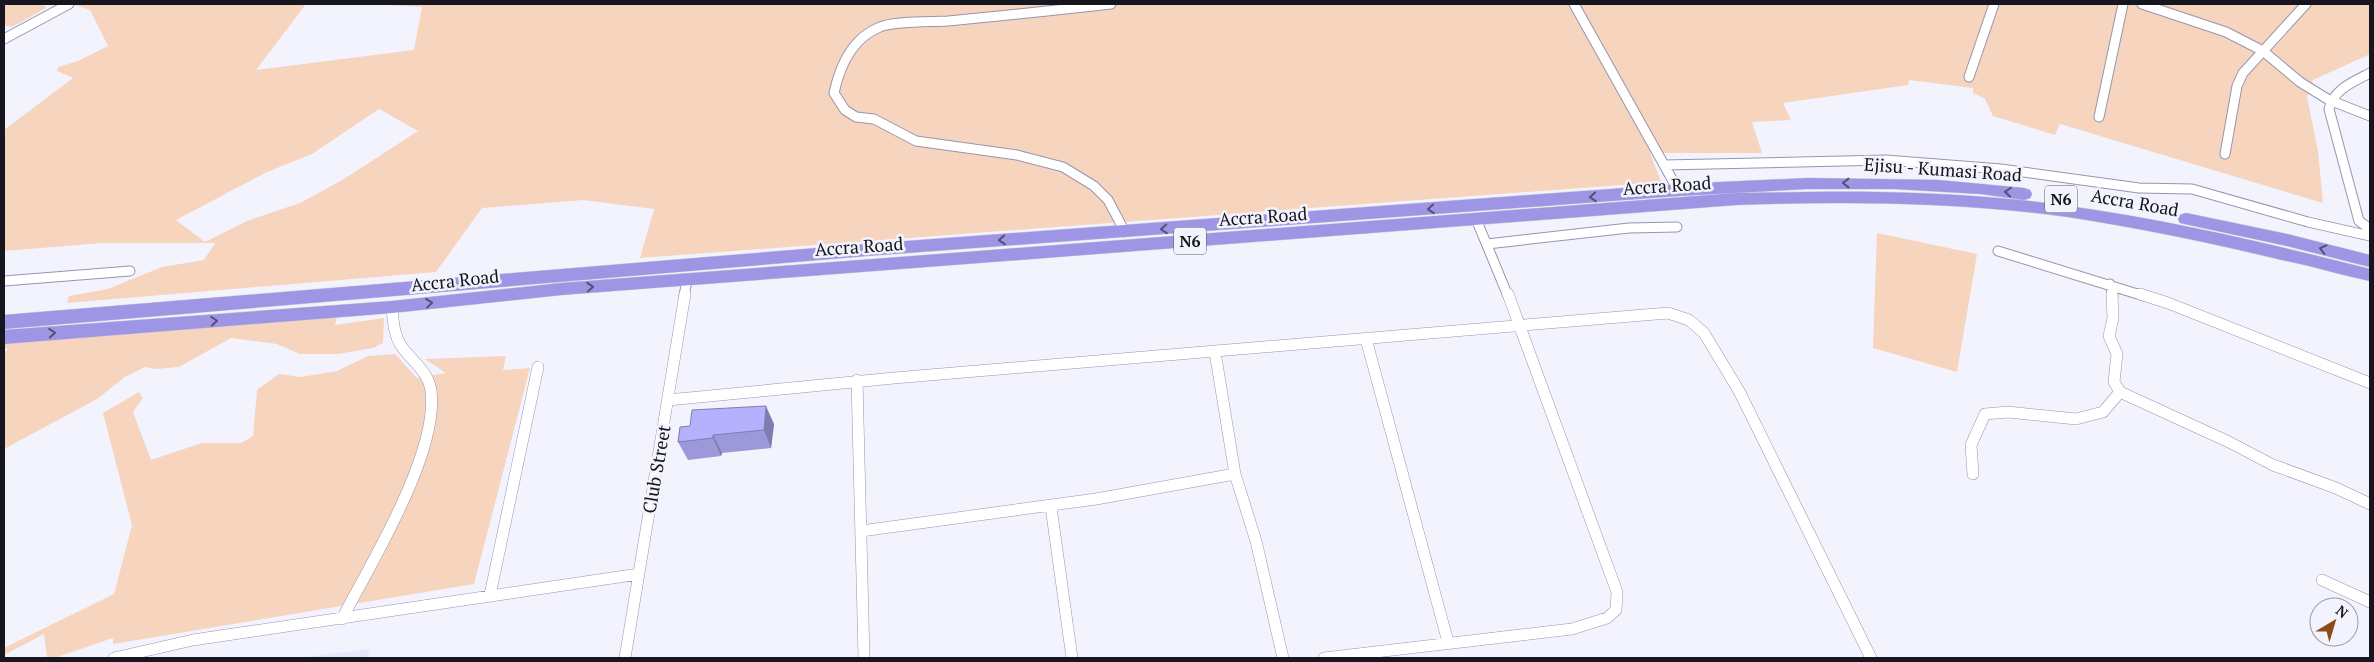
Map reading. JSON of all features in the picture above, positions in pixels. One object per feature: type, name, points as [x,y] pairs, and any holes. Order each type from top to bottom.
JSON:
[{"type":"highway","name":"Ejisu - Kumasi Road","points":[[1746,186],[1863,183],[1950,187],[2020,193],[2186,219],[2287,240],[2370,261]]},
{"type":"highway","name":"Accra Road","points":[[4,322],[210,307],[477,284],[580,273],[866,250],[1746,186]]},
{"type":"highway","name":"Accra Road","points":[[4,337],[392,307],[561,289],[1476,219],[1811,196],[1950,200],[2062,210],[2175,229],[2370,275]]},
{"type":"street","points":[[4,39],[69,4]]},
{"type":"street","points":[[1111,4],[1005,16],[881,26],[854,43],[837,75],[834,93],[845,110],[856,117],[874,119],[916,141],[1017,155],[1064,167],[1094,186],[1108,200],[1125,232]]},
{"type":"street","points":[[1574,4],[1678,190]]},
{"type":"street","points":[[1969,77],[1994,4]]},
{"type":"street","points":[[2099,117],[2123,4]]},
{"type":"street","points":[[2142,4],[2226,32],[2263,51],[2300,82],[2330,100],[2370,116]]},
{"type":"street","points":[[2225,154],[2237,86],[2243,73],[2306,4]]},
{"type":"street","points":[[2370,74],[2339,90],[2330,100],[2328,109],[2359,221],[2370,229]]},
{"type":"street","points":[[1664,165],[1886,160],[2001,169],[2139,188],[2192,189],[2308,222],[2370,236]]},
{"type":"street","points":[[1324,658],[1572,628],[1607,618],[1616,610],[1617,592],[1520,323],[1476,219]]},
{"type":"street","points":[[1487,244],[1629,228],[1678,227]]},
{"type":"street","points":[[1998,251],[2168,303],[2370,383]]},
{"type":"street","points":[[4,281],[130,271]]},
{"type":"street","name":"Club Street","points":[[624,658],[687,280]]},
{"type":"street","points":[[2110,284],[2114,302],[2109,336],[2117,354],[2114,382],[2120,392],[2229,442],[2273,465],[2336,488],[2370,504]]},
{"type":"street","points":[[342,619],[408,490],[422,451],[434,405],[430,385],[423,372],[402,346],[394,331],[392,307]]},
{"type":"street","points":[[668,400],[858,380],[1366,339],[1520,323],[1668,313],[1689,320],[1704,333],[1739,391],[1871,658]]},
{"type":"street","points":[[1366,339],[1448,642]]},
{"type":"street","points":[[1215,352],[1236,474],[1256,541],[1283,658]]},
{"type":"street","points":[[490,595],[538,367]]},
{"type":"street","points":[[858,380],[864,658]]},
{"type":"street","points":[[1973,474],[1971,445],[1985,414],[2008,412],[2076,419],[2103,412],[2120,392]]},
{"type":"street","points":[[861,531],[1051,507],[1178,486],[1236,474]]},
{"type":"street","points":[[1051,507],[1072,658]]},
{"type":"street","points":[[114,658],[193,640],[639,574]]},
{"type":"street","points":[[2322,580],[2370,602]]},
{"type":"shaded area","points":[[4,4],[42,4],[46,8],[12,27],[4,25]]},
{"type":"shaded area","points":[[306,4],[256,70],[414,50],[422,7],[368,4],[2370,4],[2370,54],[2313,80],[2307,97],[2318,151],[2323,203],[2060,124],[2055,135],[1993,116],[1985,99],[1973,93],[1973,88],[1909,80],[1908,85],[1783,103],[1791,120],[1752,122],[1762,153],[1650,153],[1661,182],[640,258],[654,209],[583,200],[482,208],[436,272],[67,303],[69,296],[108,289],[162,267],[204,260],[215,243],[103,243],[4,251],[4,130],[73,78],[57,71],[58,67],[78,61],[108,46],[90,10],[75,5]],"holes":[[[379,109],[418,131],[344,179],[300,203],[247,221],[205,242],[176,220],[267,172],[312,154]]]},
{"type":"shaded area","points":[[1877,233],[1977,254],[1957,372],[1873,348]]},
{"type":"shaded area","points":[[338,314],[335,325],[384,318],[383,343],[373,348],[338,354],[300,354],[277,344],[231,338],[179,367],[156,369],[145,367],[125,377],[97,399],[4,449],[4,353],[8,349],[4,348],[4,340]]},
{"type":"shaded area","points":[[395,354],[417,378],[446,373],[425,359],[506,356],[503,370],[530,368],[474,584],[113,644],[113,638],[54,658],[47,658],[44,634],[4,655],[4,648],[114,594],[132,525],[103,413],[139,392],[143,398],[133,412],[151,460],[202,443],[241,443],[253,436],[257,390],[279,374],[301,377],[337,371],[368,356]]},
{"type":"shaded area","points":[[370,649],[367,658],[296,658]]},
{"type":"building","points":[[766,406],[764,430],[713,435],[713,438],[678,442],[680,427],[690,426],[692,410]]}]
